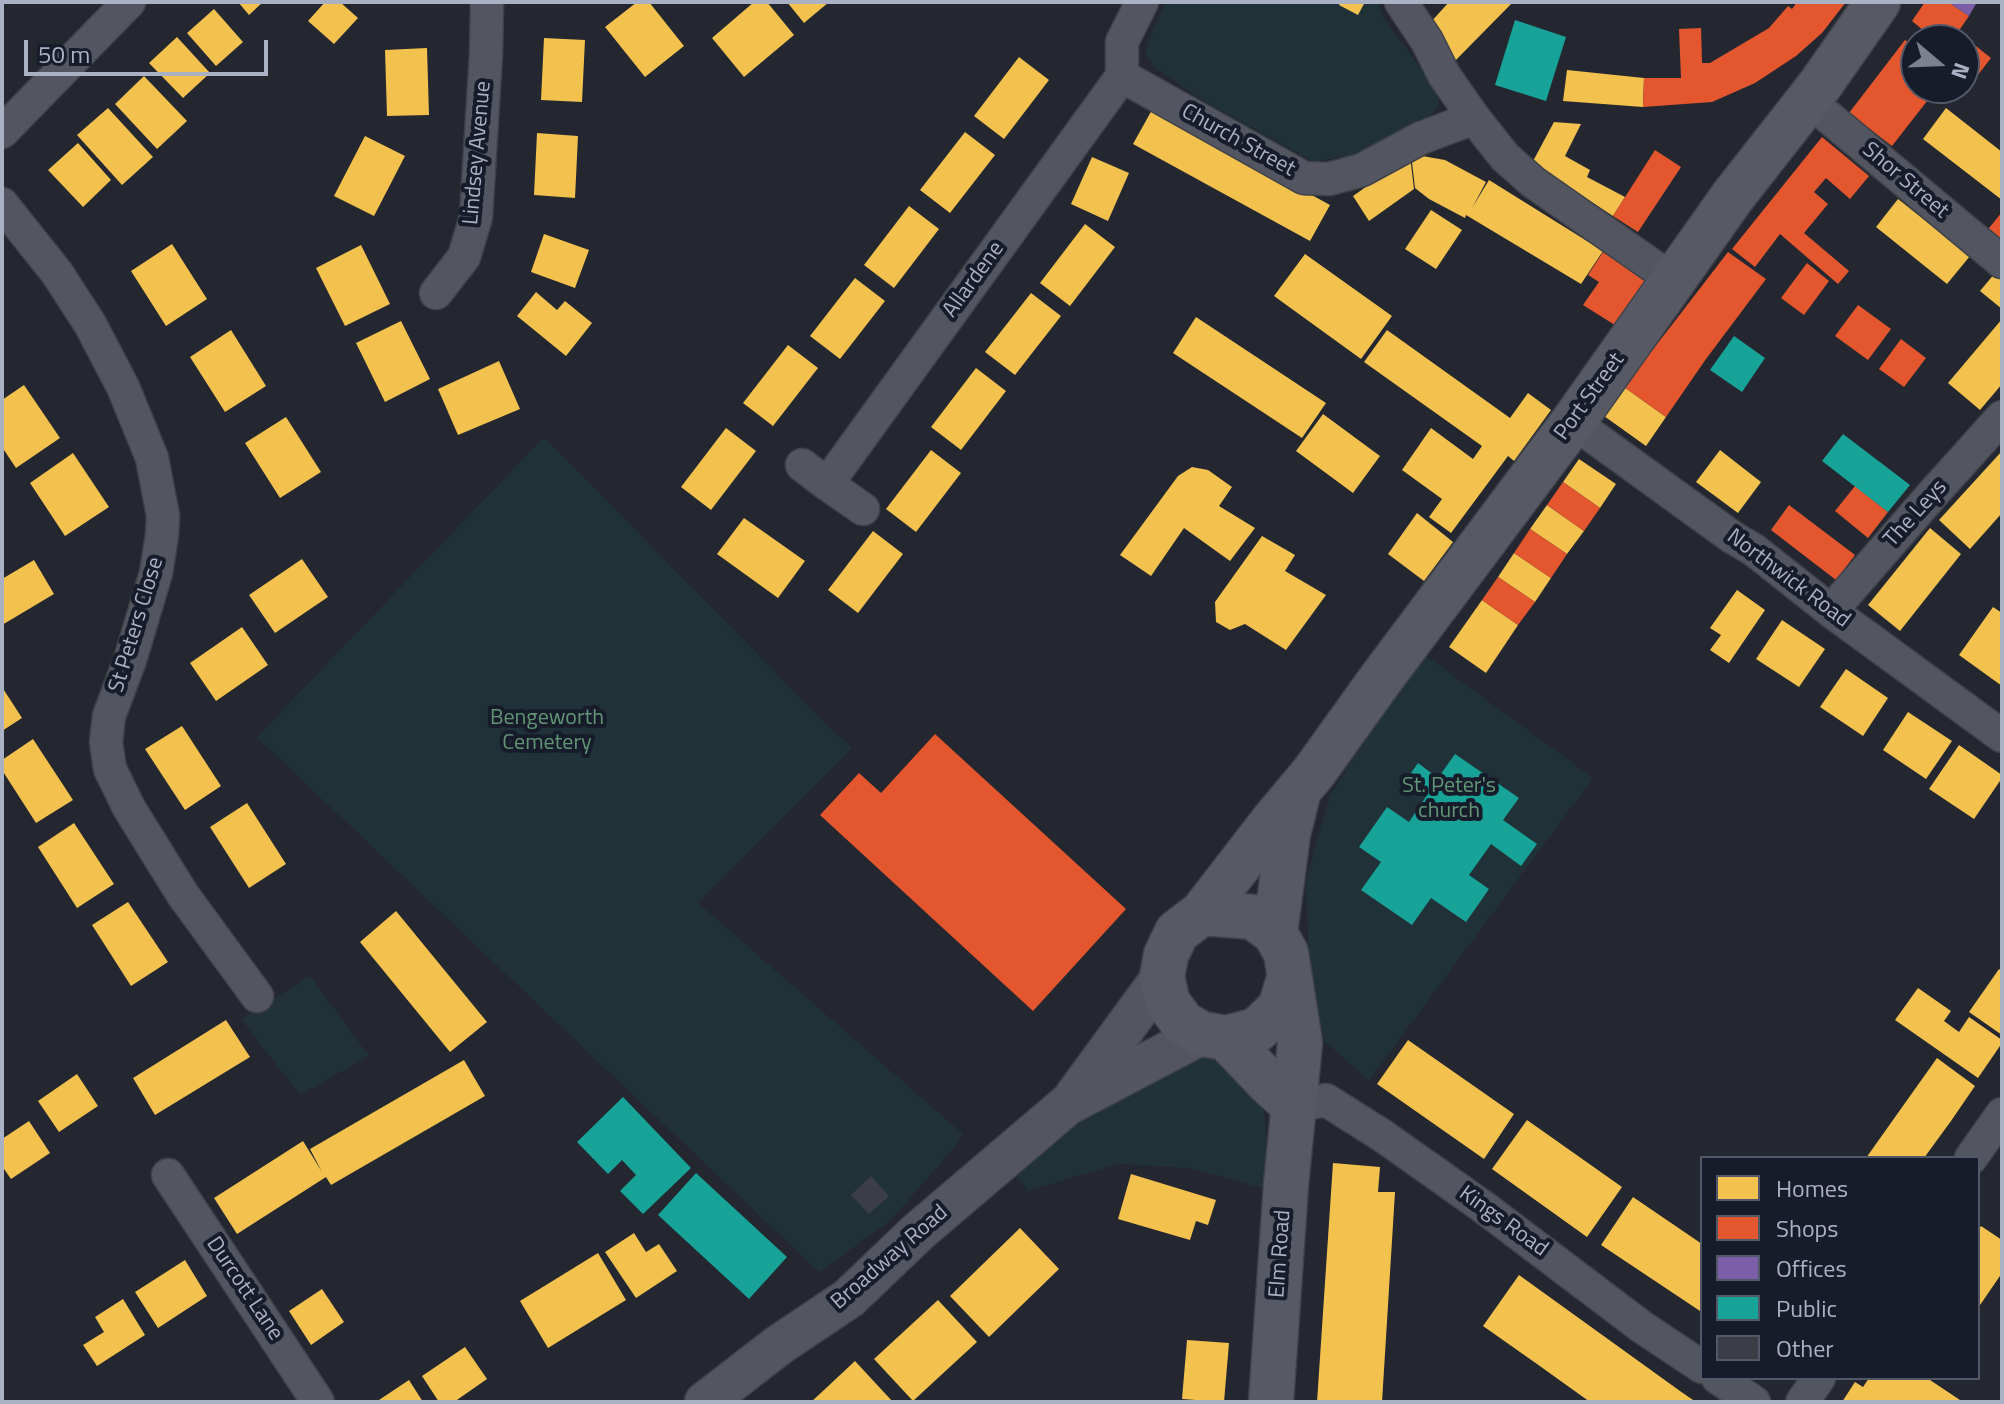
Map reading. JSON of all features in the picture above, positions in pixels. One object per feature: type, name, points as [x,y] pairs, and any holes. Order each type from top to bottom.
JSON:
[{"type":"main road","name":"Port Street","points":[[1202,913],[1299,791],[1573,422],[1733,196],[1808,100],[1878,2]]},
{"type":"main road","name":"Port Street","points":[[1275,933],[1288,834],[1299,791]]},
{"type":"main road","points":[[1214,1036],[1257,1030],[1280,1008],[1289,979],[1286,953],[1275,933],[1253,917],[1202,913],[1177,932],[1166,955],[1162,977],[1168,1003],[1183,1023],[1214,1036],[1294,1106]]},
{"type":"main road","name":"Elm Road","points":[[1271,1402],[1286,1185],[1300,1043],[1289,979]]},
{"type":"street","points":[[2,132],[129,2]]},
{"type":"street","name":"Lindsey Avenue","points":[[436,293],[464,257],[476,217],[487,2]]},
{"type":"street","points":[[1122,76],[1122,42],[1142,2]]},
{"type":"street","points":[[1401,2],[1427,41],[1444,75],[1505,157],[1533,182],[1673,280]]},
{"type":"street","name":"Church Street","points":[[1122,76],[1304,178],[1329,179],[1362,170],[1421,138],[1474,118]]},
{"type":"street","name":"Allardene","points":[[863,509],[814,474],[1122,76]]},
{"type":"street","name":"Shor Street","points":[[1808,100],[2002,262]]},
{"type":"street","name":"St Peters Close","points":[[2,204],[57,273],[90,324],[123,387],[155,472],[163,516],[162,535],[156,573],[130,660],[109,716],[106,742],[110,769],[129,808],[183,895],[257,996]]},
{"type":"street","name":"The Leys","points":[[1831,611],[2002,417]]},
{"type":"street","name":"Northwick Road","points":[[1573,422],[1754,550],[1831,611],[2002,736]]},
{"type":"street","name":"Broadway Road","points":[[705,1402],[779,1345],[849,1298],[918,1232],[1067,1105],[1162,977]]},
{"type":"street","name":"Broadway Road","points":[[1067,1105],[1214,1036]]},
{"type":"street","name":"Kings Road","points":[[1294,1106],[1326,1100],[1383,1136],[1482,1206],[1642,1327],[1700,1366]]},
{"type":"street","points":[[1972,1156],[2002,1114]]},
{"type":"street","name":"Durcott Lane","points":[[168,1175],[318,1402]]},
{"type":"street","points":[[1721,1380],[1754,1402]]},
{"type":"street","points":[[1802,1402],[1818,1380]]},
{"type":"green space","points":[[1166,2],[1377,2],[1386,21],[1438,92],[1439,105],[1423,125],[1367,152],[1314,162],[1204,101],[1154,67],[1145,53]]},
{"type":"green space","name":"Bengeworth Cemetery","points":[[544,437],[852,748],[698,903],[963,1134],[890,1221],[819,1272],[257,737]]},
{"type":"green space","name":"St. Peter's church","points":[[1421,652],[1593,778],[1369,1080],[1324,1041],[1309,966],[1306,879],[1330,795]]},
{"type":"green space","points":[[310,976],[369,1056],[300,1095],[241,1019]]},
{"type":"green space","points":[[1193,1049],[1219,1054],[1241,1070],[1264,1111],[1268,1152],[1266,1189],[1189,1168],[1118,1164],[1028,1191],[1014,1174],[1080,1115]]},
{"type":"building: Homes","points":[[238,2],[263,2],[249,15]]},
{"type":"building: Homes","points":[[325,2],[340,2],[358,18],[334,44],[308,21]]},
{"type":"building: Homes","points":[[637,2],[649,2],[684,46],[645,77],[605,27]]},
{"type":"building: Homes","points":[[754,2],[767,2],[794,35],[744,77],[712,38]]},
{"type":"building: Homes","points":[[787,2],[829,2],[804,23]]},
{"type":"building: Homes","points":[[1340,2],[1365,2],[1358,15],[1339,5]]},
{"type":"building: Homes","points":[[1449,2],[1513,2],[1454,62],[1430,23]]},
{"type":"building: Homes","points":[[214,9],[243,42],[216,66],[187,33]]},
{"type":"building: Homes","points":[[177,37],[210,73],[183,98],[149,63]]},
{"type":"building: Homes","points":[[544,38],[585,40],[582,102],[541,100]]},
{"type":"building: Homes","points":[[427,48],[429,115],[387,116],[385,50]]},
{"type":"building: Homes","points":[[1019,57],[1049,80],[1004,139],[974,116]]},
{"type":"building: Homes","points":[[1567,70],[1644,78],[1643,107],[1563,101]]},
{"type":"building: Homes","points":[[144,76],[187,121],[157,149],[115,104]]},
{"type":"building: Homes","points":[[108,108],[153,157],[122,185],[77,135]]},
{"type":"building: Homes","points":[[1153,108],[1330,205],[1310,241],[1133,144]]},
{"type":"building: Homes","points":[[1946,108],[2002,152],[2002,200],[1923,139]]},
{"type":"building: Homes","points":[[1554,122],[1581,124],[1565,156],[1590,170],[1587,177],[1625,197],[1613,216],[1532,163]]},
{"type":"building: Homes","points":[[965,132],[995,155],[950,213],[920,190]]},
{"type":"building: Homes","points":[[537,133],[578,136],[575,198],[534,195]]},
{"type":"building: Homes","points":[[365,136],[405,156],[374,216],[334,196]]},
{"type":"building: Homes","points":[[78,143],[111,180],[83,207],[48,170]]},
{"type":"building: Homes","points":[[1411,154],[1445,160],[1486,182],[1472,208],[1489,180],[1603,251],[1581,284],[1466,215],[1465,218],[1429,199],[1415,188]]},
{"type":"building: Homes","points":[[1410,156],[1414,189],[1369,221],[1353,196]]},
{"type":"building: Homes","points":[[1092,157],[1129,173],[1108,221],[1071,204]]},
{"type":"building: Homes","points":[[1898,199],[1970,256],[1947,284],[1876,227]]},
{"type":"building: Homes","points":[[909,206],[939,229],[894,288],[864,265]]},
{"type":"building: Homes","points":[[1431,210],[1462,230],[1436,269],[1405,249]]},
{"type":"building: Homes","points":[[1085,224],[1115,247],[1070,306],[1040,283]]},
{"type":"building: Homes","points":[[544,234],[589,250],[575,288],[531,272]]},
{"type":"building: Homes","points":[[172,244],[207,299],[166,326],[131,271]]},
{"type":"building: Homes","points":[[361,245],[390,304],[345,326],[316,268]]},
{"type":"building: Homes","points":[[1305,254],[1392,316],[1361,359],[1274,296]]},
{"type":"building: Homes","points":[[1995,273],[2002,278],[2002,309],[1980,291]]},
{"type":"building: Homes","points":[[855,278],[885,301],[840,359],[810,336]]},
{"type":"building: Homes","points":[[536,292],[557,310],[565,301],[592,323],[566,356],[517,316]]},
{"type":"building: Homes","points":[[1031,293],[1061,316],[1015,375],[985,352]]},
{"type":"building: Homes","points":[[1196,317],[1326,403],[1302,438],[1173,353]]},
{"type":"building: Homes","points":[[2002,319],[2002,384],[1980,410],[1948,383]]},
{"type":"building: Homes","points":[[401,321],[430,379],[385,402],[356,343]]},
{"type":"building: Homes","points":[[231,330],[266,386],[225,412],[190,357]]},
{"type":"building: Homes","points":[[1387,330],[1510,418],[1528,393],[1551,410],[1514,461],[1508,456],[1451,533],[1429,517],[1442,499],[1402,470],[1431,428],[1473,459],[1482,446],[1364,362]]},
{"type":"building: Homes","points":[[788,345],[818,368],[773,426],[743,403]]},
{"type":"building: Homes","points":[[499,361],[520,409],[458,435],[438,389]]},
{"type":"building: Homes","points":[[976,368],[1006,391],[961,450],[931,427]]},
{"type":"building: Homes","points":[[24,385],[60,438],[16,468],[2,447],[2,400]]},
{"type":"building: Homes","points":[[1624,387],[1666,417],[1646,446],[1604,416]]},
{"type":"building: Homes","points":[[1323,414],[1380,456],[1353,493],[1296,451]]},
{"type":"building: Homes","points":[[286,417],[321,472],[280,498],[245,443]]},
{"type":"building: Homes","points":[[726,428],[756,451],[711,510],[681,487]]},
{"type":"building: Homes","points":[[931,450],[961,473],[916,532],[886,509]]},
{"type":"building: Homes","points":[[1720,450],[1761,482],[1738,513],[1696,482]]},
{"type":"building: Homes","points":[[2002,451],[2002,513],[1970,549],[1939,520]]},
{"type":"building: Homes","points":[[73,453],[109,507],[65,536],[30,483]]},
{"type":"building: Homes","points":[[1579,459],[1616,484],[1600,508],[1563,482]]},
{"type":"building: Homes","points":[[1192,467],[1208,470],[1232,487],[1219,506],[1255,528],[1230,561],[1184,528],[1151,576],[1120,555],[1178,476]]},
{"type":"building: Homes","points":[[1547,505],[1584,531],[1567,554],[1530,529]]},
{"type":"building: Homes","points":[[1417,513],[1453,542],[1424,581],[1388,554]]},
{"type":"building: Homes","points":[[744,518],[805,561],[778,598],[717,554]]},
{"type":"building: Homes","points":[[1930,528],[1961,554],[1900,631],[1868,605]]},
{"type":"building: Homes","points":[[873,531],[903,554],[858,613],[828,590]]},
{"type":"building: Homes","points":[[1262,536],[1295,555],[1285,571],[1326,595],[1286,650],[1245,624],[1230,630],[1216,622],[1215,602]]},
{"type":"building: Homes","points":[[1514,553],[1551,578],[1535,602],[1498,577]]},
{"type":"building: Homes","points":[[302,559],[328,597],[275,633],[249,595]]},
{"type":"building: Homes","points":[[34,560],[54,594],[2,625],[2,579]]},
{"type":"building: Homes","points":[[1737,590],[1765,610],[1729,663],[1710,650],[1721,635],[1710,628]]},
{"type":"building: Homes","points":[[1482,600],[1518,625],[1486,673],[1449,647]]},
{"type":"building: Homes","points":[[1993,607],[2002,613],[2002,686],[1959,655]]},
{"type":"building: Homes","points":[[1782,620],[1825,649],[1799,687],[1756,659]]},
{"type":"building: Homes","points":[[242,627],[268,665],[216,701],[190,663]]},
{"type":"building: Homes","points":[[1846,669],[1888,698],[1863,736],[1820,707]]},
{"type":"building: Homes","points":[[2,687],[22,718],[2,731]]},
{"type":"building: Homes","points":[[1908,712],[1952,741],[1926,779],[1883,750]]},
{"type":"building: Homes","points":[[182,726],[221,786],[185,810],[145,749]]},
{"type":"building: Homes","points":[[33,739],[73,800],[36,823],[2,770],[2,760]]},
{"type":"building: Homes","points":[[1959,745],[2002,775],[1974,819],[1929,789]]},
{"type":"building: Homes","points":[[247,803],[286,864],[249,888],[210,827]]},
{"type":"building: Homes","points":[[74,823],[114,884],[77,908],[38,847]]},
{"type":"building: Homes","points":[[128,902],[168,962],[131,986],[92,925]]},
{"type":"building: Homes","points":[[396,911],[487,1022],[450,1052],[360,942]]},
{"type":"building: Homes","points":[[1999,969],[2002,971],[2002,1035],[1969,1012]]},
{"type":"building: Homes","points":[[1918,988],[1951,1011],[1944,1021],[1959,1032],[1969,1017],[2002,1040],[1978,1078],[1895,1020]]},
{"type":"building: Homes","points":[[226,1020],[250,1057],[155,1115],[133,1078]]},
{"type":"building: Homes","points":[[1408,1040],[1514,1114],[1484,1159],[1377,1084]]},
{"type":"building: Homes","points":[[1937,1058],[1975,1086],[1925,1156],[1867,1156]]},
{"type":"building: Homes","points":[[464,1060],[485,1096],[331,1185],[326,1177],[237,1234],[214,1198],[303,1141],[322,1172],[310,1149]]},
{"type":"building: Homes","points":[[77,1074],[98,1106],[59,1132],[38,1101]]},
{"type":"building: Homes","points":[[1527,1120],[1622,1187],[1587,1237],[1492,1169]]},
{"type":"building: Homes","points":[[29,1121],[50,1153],[11,1179],[2,1166],[2,1139]]},
{"type":"building: Homes","points":[[1333,1163],[1380,1167],[1378,1192],[1395,1192],[1382,1402],[1317,1402]]},
{"type":"building: Homes","points":[[1131,1174],[1216,1200],[1208,1225],[1196,1221],[1190,1240],[1118,1219]]},
{"type":"building: Homes","points":[[1633,1197],[1700,1243],[1700,1311],[1601,1245]]},
{"type":"building: Homes","points":[[1980,1227],[2002,1240],[2002,1273],[1980,1305]]},
{"type":"building: Homes","points":[[1020,1228],[1059,1269],[989,1337],[950,1296]]},
{"type":"building: Homes","points":[[634,1233],[646,1252],[659,1244],[677,1271],[636,1298],[605,1252]]},
{"type":"building: Homes","points":[[598,1253],[626,1300],[548,1348],[520,1301]]},
{"type":"building: Homes","points":[[185,1260],[207,1296],[158,1328],[135,1292]]},
{"type":"building: Homes","points":[[1519,1275],[1696,1402],[1590,1402],[1483,1326]]},
{"type":"building: Homes","points":[[322,1289],[344,1322],[311,1345],[289,1311]]},
{"type":"building: Homes","points":[[123,1299],[145,1335],[97,1366],[83,1345],[104,1332],[95,1317]]},
{"type":"building: Homes","points":[[938,1300],[977,1342],[913,1401],[874,1359]]},
{"type":"building: Homes","points":[[1187,1340],[1229,1343],[1224,1402],[1182,1399]]},
{"type":"building: Homes","points":[[465,1347],[487,1379],[454,1402],[439,1402],[422,1376]]},
{"type":"building: Homes","points":[[855,1361],[893,1402],[811,1402],[824,1390]]},
{"type":"building: Homes","points":[[409,1380],[423,1402],[376,1402]]},
{"type":"building: Homes","points":[[1868,1380],[1930,1380],[1963,1402],[1842,1402],[1855,1382],[1863,1387]]},
{"type":"building: Shops","points":[[1797,2],[1846,2],[1822,33],[1796,56],[1755,83],[1712,102],[1643,107],[1644,78],[1681,78],[1679,29],[1701,28],[1702,63],[1710,63],[1769,28],[1788,6],[1792,9]]},
{"type":"building: Shops","points":[[1925,2],[1948,2],[1969,16],[1964,24],[1916,24],[1912,21]]},
{"type":"building: Shops","points":[[1900,47],[1900,104],[1925,104],[1892,146],[1849,113]]},
{"type":"building: Shops","points":[[1980,49],[1991,58],[1980,72]]},
{"type":"building: Shops","points":[[1822,137],[1869,176],[1850,199],[1826,178],[1814,192],[1828,204],[1804,233],[1849,271],[1838,284],[1780,234],[1755,267],[1732,249]]},
{"type":"building: Shops","points":[[1655,150],[1681,167],[1638,232],[1613,216]]},
{"type":"building: Shops","points":[[2002,212],[2002,247],[1985,233]]},
{"type":"building: Shops","points":[[1603,252],[1648,281],[1618,327],[1583,305],[1599,282],[1588,275]]},
{"type":"building: Shops","points":[[1728,252],[1766,279],[1666,417],[1624,387]]},
{"type":"building: Shops","points":[[1807,263],[1829,281],[1804,315],[1781,298]]},
{"type":"building: Shops","points":[[1858,305],[1891,329],[1868,360],[1835,336]]},
{"type":"building: Shops","points":[[1901,339],[1926,358],[1904,387],[1879,369]]},
{"type":"building: Shops","points":[[1563,482],[1600,508],[1584,531],[1547,505]]},
{"type":"building: Shops","points":[[1855,486],[1888,512],[1868,538],[1835,511]]},
{"type":"building: Shops","points":[[1789,505],[1855,555],[1836,580],[1771,530]]},
{"type":"building: Shops","points":[[1530,529],[1567,554],[1551,578],[1514,553]]},
{"type":"building: Shops","points":[[1498,577],[1535,602],[1518,625],[1482,600]]},
{"type":"building: Shops","points":[[935,734],[1126,909],[1033,1011],[820,815],[859,773],[881,793]]},
{"type":"building: Offices","points":[[1948,2],[1977,2],[1969,16]]},
{"type":"building: Public","points":[[1515,20],[1566,37],[1546,101],[1495,85]]},
{"type":"building: Public","points":[[1734,336],[1765,358],[1742,392],[1710,370]]},
{"type":"building: Public","points":[[1843,434],[1910,485],[1888,512],[1822,461]]},
{"type":"building: Public","points":[[1455,754],[1519,798],[1503,820],[1537,844],[1521,866],[1491,844],[1469,875],[1489,889],[1466,922],[1431,898],[1412,925],[1361,890],[1381,862],[1359,847],[1387,807],[1409,822],[1427,795],[1406,780],[1418,763],[1438,778]]},
{"type":"building: Public","points":[[623,1097],[691,1168],[643,1214],[620,1191],[636,1175],[622,1160],[608,1174],[577,1142]]},
{"type":"building: Public","points":[[696,1173],[787,1257],[749,1299],[658,1215]]},
{"type":"building: Other","points":[[871,1176],[889,1196],[869,1214],[851,1195]]}]
